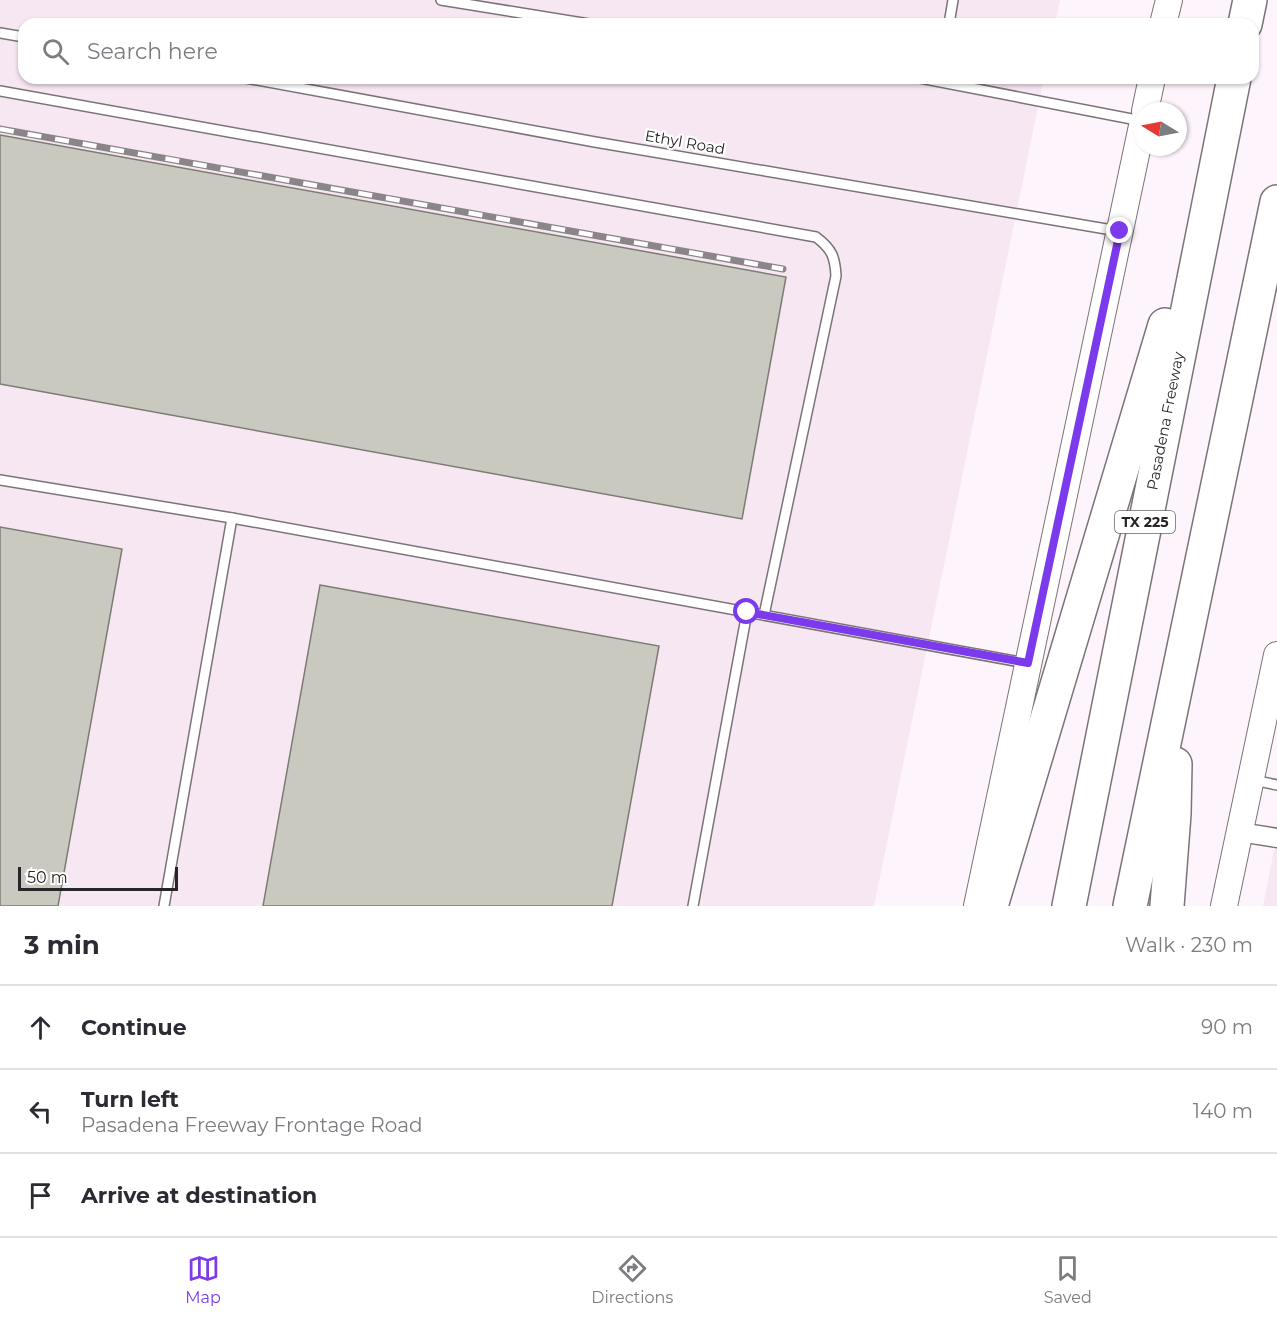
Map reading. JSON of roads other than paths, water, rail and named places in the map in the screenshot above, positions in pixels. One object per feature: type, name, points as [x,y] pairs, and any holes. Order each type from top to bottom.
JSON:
[{"type":"highway","points":[[1246,18],[1250,0]]},
{"type":"highway","name":"Pasadena Freeway","points":[[1069,906],[1233,84]]},
{"type":"highway","points":[[991,906],[1221,139]]},
{"type":"highway","points":[[1130,906],[1277,202]]},
{"type":"highway","points":[[1167,906],[1174,814],[1175,693]]},
{"type":"main road","points":[[1164,18],[1168,0]]},
{"type":"main road","points":[[1147,102],[1151,84]]},
{"type":"main road","points":[[977,906],[1136,156]]},
{"type":"main road","points":[[1224,906],[1251,780],[1266,724],[1277,655]]},
{"type":"street","points":[[1239,832],[1277,838]]},
{"type":"lane","points":[[441,0],[552,18]]},
{"type":"lane","points":[[950,18],[954,0]]},
{"type":"lane","points":[[0,33],[18,36]]},
{"type":"lane","name":"Ethyl Road","points":[[279,84],[607,144],[1120,231]]},
{"type":"lane","points":[[962,84],[1133,119]]},
{"type":"lane","points":[[0,91],[816,237],[830,247],[835,258],[836,276],[764,615]]},
{"type":"lane","points":[[0,480],[232,518],[1028,663]]},
{"type":"lane","points":[[164,906],[232,518]]},
{"type":"lane","points":[[693,906],[747,612]]},
{"type":"lane","points":[[1251,780],[1277,784]]},
{"type":"railway","points":[[0,129],[783,269]]}]
